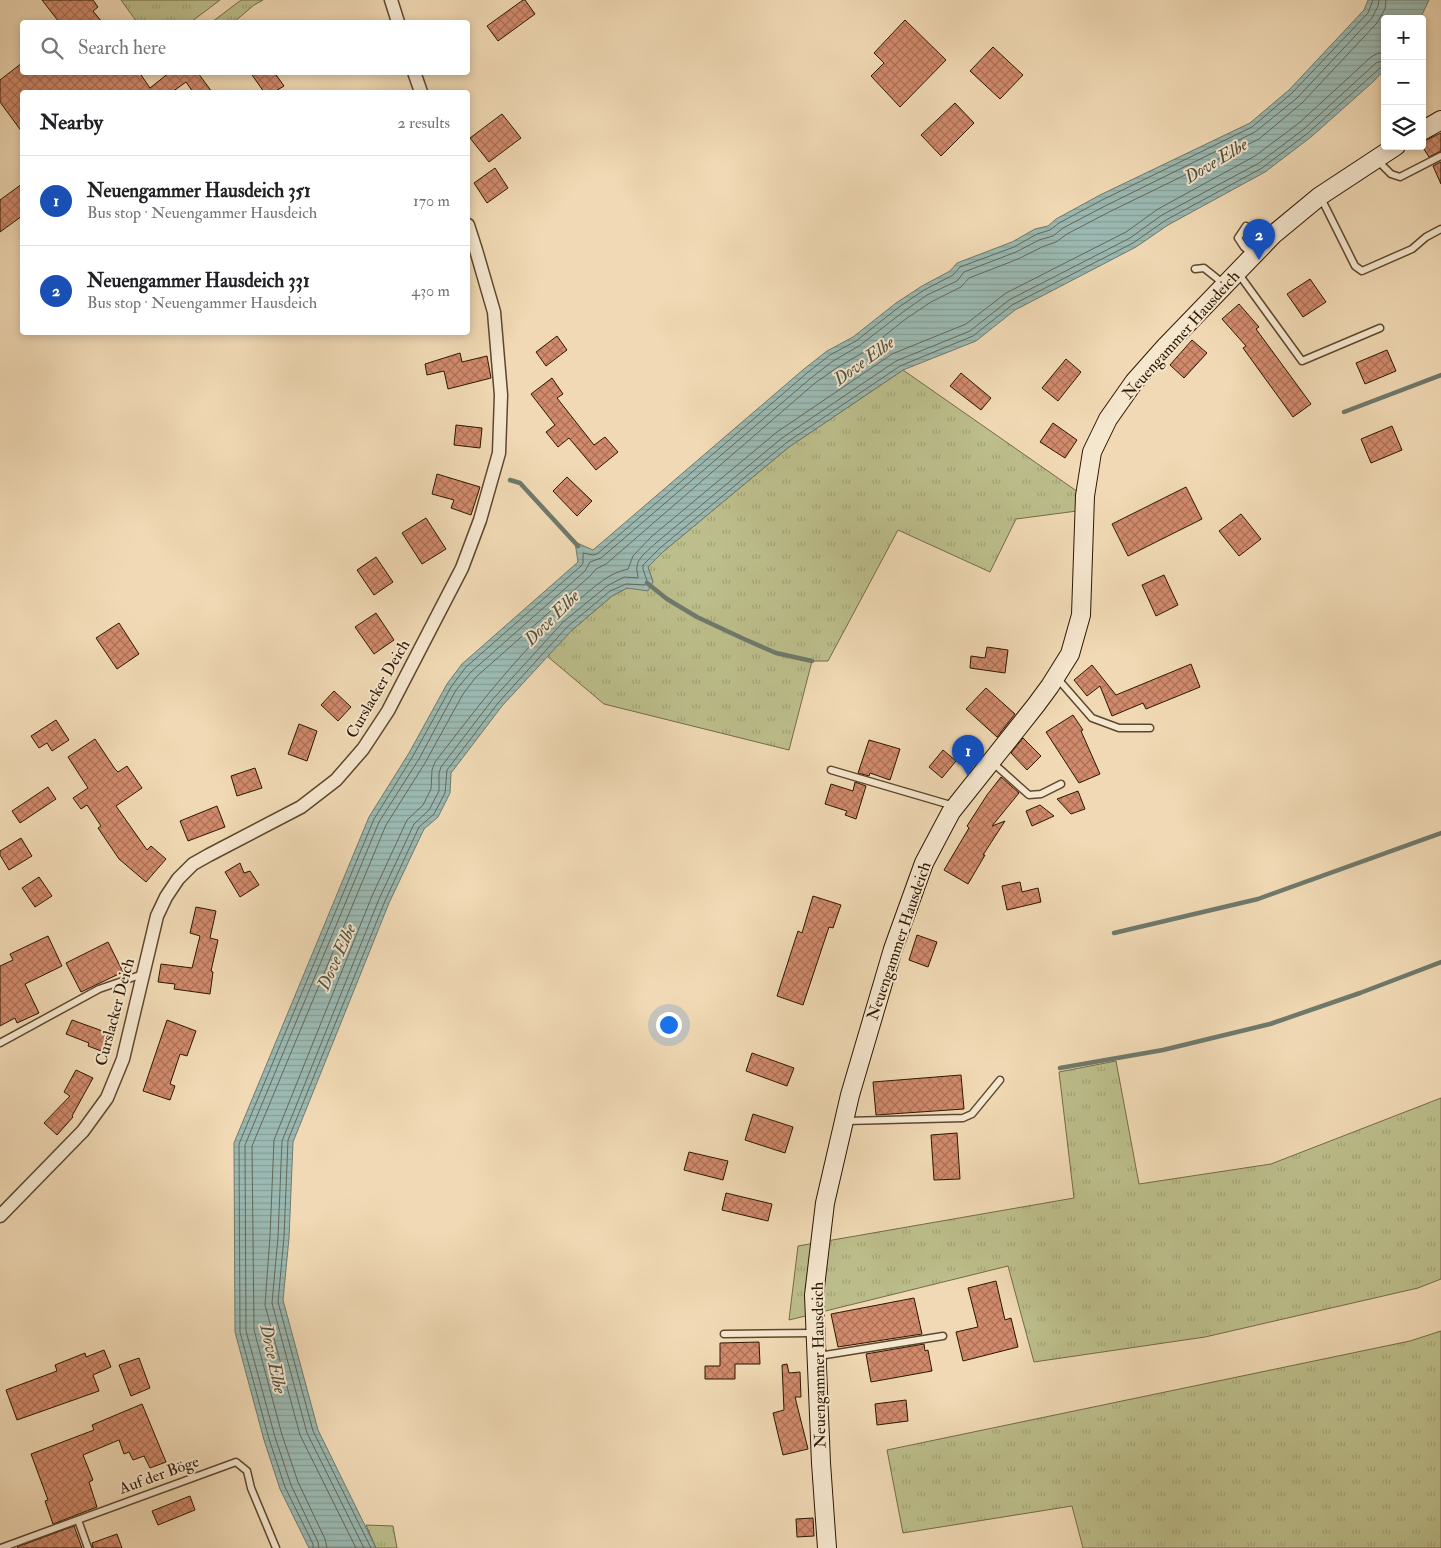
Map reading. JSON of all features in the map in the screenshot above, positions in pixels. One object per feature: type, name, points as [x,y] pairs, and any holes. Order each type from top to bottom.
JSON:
[{"type":"street","points":[[392,0],[397,20]]},
{"type":"street","points":[[415,75],[420,90]]},
{"type":"street","points":[[1426,129],[1441,120]]},
{"type":"street","name":"Neuengammer Hausdeich","points":[[827,1548],[821,1463],[814,1295],[825,1203],[850,1094],[893,949],[924,862],[955,807],[1036,705],[1070,654],[1081,615],[1085,496],[1092,452],[1108,419],[1134,382],[1274,234],[1320,196],[1390,150]]},
{"type":"street","name":"Curslacker Deich","points":[[0,1216],[83,1131],[106,1098],[123,1059],[157,916],[166,897],[178,879],[193,864],[302,807],[336,780],[363,749],[388,711],[462,568],[480,520],[499,453],[501,395],[494,312],[470,231]]},
{"type":"lane","points":[[1376,159],[1391,174],[1400,177],[1441,156]]},
{"type":"lane","points":[[1320,196],[1355,266],[1362,271],[1412,249],[1426,237],[1441,229]]},
{"type":"lane","points":[[1246,226],[1238,238],[1253,255]]},
{"type":"lane","points":[[1195,269],[1204,268],[1225,284]]},
{"type":"lane","points":[[1237,272],[1302,361],[1380,328]]},
{"type":"lane","points":[[1056,677],[1092,718],[1119,728],[1150,728]]},
{"type":"lane","points":[[991,762],[1029,794],[1040,794],[1061,784]]},
{"type":"lane","points":[[830,770],[955,807]]},
{"type":"lane","points":[[0,1043],[99,989],[143,974]]},
{"type":"lane","points":[[844,1121],[963,1118],[972,1114],[1000,1080]]},
{"type":"lane","points":[[724,1334],[816,1333]]},
{"type":"lane","points":[[816,1357],[943,1336]]},
{"type":"lane","name":"Auf der Böge","points":[[1,1548],[11,1546],[236,1462],[247,1471],[251,1488],[276,1548]]},
{"type":"lane","points":[[78,1520],[88,1548]]},
{"type":"green space","points":[[121,0],[220,0],[194,20],[136,20]]},
{"type":"green space","points":[[241,0],[263,0],[236,20],[215,20]]},
{"type":"green space","points":[[903,370],[1078,492],[1077,511],[1016,519],[990,572],[898,530],[828,661],[812,661],[789,750],[604,704],[547,656],[571,631],[612,596],[627,588],[653,582],[648,567],[664,551],[789,447]]},
{"type":"green space","points":[[1116,1061],[1139,1184],[1271,1164],[1441,1098],[1441,1279],[1418,1288],[1205,1337],[1034,1362],[1008,1266],[789,1320],[798,1246],[1074,1198],[1059,1072]]},
{"type":"green space","points":[[1441,1331],[1441,1548],[1083,1548],[1072,1506],[903,1533],[887,1450],[1410,1341]]},
{"type":"green space","points":[[366,1525],[393,1526],[397,1548],[376,1548]]},
{"type":"water","name":"Dove Elbe","points":[[1368,0],[1429,0],[1422,15],[1381,15],[1381,73],[1311,137],[1265,172],[1168,225],[1136,247],[1015,310],[976,341],[903,370],[789,447],[664,551],[648,567],[653,582],[648,591],[627,588],[612,596],[571,631],[502,706],[451,773],[450,793],[438,817],[424,829],[389,903],[293,1142],[289,1238],[283,1300],[318,1430],[376,1548],[309,1548],[280,1489],[264,1440],[235,1332],[234,1143],[369,817],[409,753],[447,684],[462,664],[578,562],[575,542],[593,550],[827,351],[853,337],[896,303],[950,271],[957,263],[1012,242],[1035,229],[1048,226],[1056,219],[1100,195],[1250,123],[1289,90],[1364,10]]},
{"type":"building","points":[[42,0],[93,0],[98,7],[93,11],[100,20],[57,20]]},
{"type":"building","points":[[525,0],[535,14],[498,41],[487,26]]},
{"type":"building","points":[[905,20],[946,60],[900,107],[871,76],[884,63],[874,53]]},
{"type":"building","points":[[993,47],[1023,75],[1000,99],[970,71]]},
{"type":"building","points":[[20,65],[20,75],[141,75],[150,88],[166,75],[199,75],[211,90],[192,90],[186,82],[175,90],[20,90],[20,129],[0,102],[0,80]]},
{"type":"building","points":[[252,75],[276,75],[284,86],[277,90],[263,90]]},
{"type":"building","points":[[955,103],[974,123],[941,156],[921,135]]},
{"type":"building","points":[[502,114],[521,138],[489,162],[470,138]]},
{"type":"building","points":[[1441,133],[1441,151],[1429,157],[1425,150],[1426,140]]},
{"type":"building","points":[[1441,162],[1441,184],[1433,166]]},
{"type":"building","points":[[495,168],[508,188],[487,203],[474,183]]},
{"type":"building","points":[[20,185],[20,217],[0,232],[0,200]]},
{"type":"building","points":[[1310,279],[1326,302],[1303,317],[1287,294]]},
{"type":"building","points":[[1239,304],[1259,327],[1256,329],[1311,404],[1293,417],[1243,348],[1246,346],[1222,319]]},
{"type":"building","points":[[557,336],[567,350],[546,366],[536,352]]},
{"type":"building","points":[[1192,340],[1207,353],[1184,378],[1170,365]]},
{"type":"building","points":[[1387,350],[1396,371],[1365,384],[1356,363]]},
{"type":"building","points":[[460,353],[462,362],[487,356],[491,378],[448,389],[444,371],[427,375],[425,364]]},
{"type":"building","points":[[1066,359],[1081,372],[1058,401],[1042,388]]},
{"type":"building","points":[[961,373],[991,398],[981,410],[950,386]]},
{"type":"building","points":[[552,378],[563,394],[557,398],[594,445],[605,437],[618,452],[596,470],[569,438],[558,447],[546,432],[555,425],[531,394]]},
{"type":"building","points":[[1053,423],[1077,440],[1065,458],[1040,442]]},
{"type":"building","points":[[456,425],[482,428],[480,448],[454,445]]},
{"type":"building","points":[[1392,426],[1402,450],[1371,463],[1361,439]]},
{"type":"building","points":[[437,474],[480,487],[471,515],[451,508],[454,500],[432,494]]},
{"type":"building","points":[[567,477],[592,501],[577,516],[553,491]]},
{"type":"building","points":[[1186,487],[1202,519],[1128,556],[1112,524]]},
{"type":"building","points":[[1241,514],[1261,539],[1239,556],[1219,531]]},
{"type":"building","points":[[426,518],[446,549],[422,564],[402,533]]},
{"type":"building","points":[[376,557],[393,582],[374,595],[357,570]]},
{"type":"building","points":[[1164,575],[1178,605],[1156,616],[1142,585]]},
{"type":"building","points":[[376,613],[394,640],[374,654],[355,627]]},
{"type":"building","points":[[119,623],[139,654],[117,669],[96,638]]},
{"type":"building","points":[[987,647],[1008,650],[1005,673],[970,668],[971,656],[985,658]]},
{"type":"building","points":[[1191,664],[1200,687],[1146,709],[1143,703],[1112,716],[1100,686],[1087,696],[1074,680],[1092,665],[1116,695]]},
{"type":"building","points":[[986,688],[1015,714],[997,737],[966,709]]},
{"type":"building","points":[[334,691],[351,707],[338,721],[321,705]]},
{"type":"building","points":[[1073,715],[1083,730],[1081,731],[1100,774],[1079,783],[1046,732]]},
{"type":"building","points":[[56,720],[69,740],[52,751],[47,743],[39,748],[31,736]]},
{"type":"building","points":[[299,724],[317,731],[307,761],[288,754]]},
{"type":"building","points":[[1023,738],[1041,756],[1027,770],[1011,753]]},
{"type":"building","points":[[95,739],[115,769],[118,772],[127,766],[142,788],[116,806],[147,850],[151,846],[166,859],[146,882],[119,859],[98,828],[101,826],[87,805],[81,809],[73,798],[88,788],[68,757]]},
{"type":"building","points":[[869,740],[900,749],[890,780],[870,773],[869,776],[858,773]]},
{"type":"building","points":[[943,750],[956,761],[942,778],[929,767]]},
{"type":"building","points":[[255,768],[262,788],[237,796],[231,776]]},
{"type":"building","points":[[1001,777],[1019,793],[992,826],[1005,821],[983,855],[985,855],[968,884],[944,870],[969,828],[967,826]]},
{"type":"building","points":[[855,782],[866,786],[856,819],[845,815],[847,811],[825,804],[831,784],[853,791]]},
{"type":"building","points":[[48,787],[56,799],[20,823],[12,811]]},
{"type":"building","points":[[1078,791],[1085,809],[1071,814],[1057,799]]},
{"type":"building","points":[[1040,805],[1054,816],[1032,826],[1026,811]]},
{"type":"building","points":[[217,806],[225,827],[188,841],[180,821]]},
{"type":"building","points":[[21,838],[32,856],[9,870],[0,855],[0,851]]},
{"type":"building","points":[[240,863],[244,873],[250,871],[259,885],[240,897],[225,872]]},
{"type":"building","points":[[39,877],[52,896],[35,907],[22,888]]},
{"type":"building","points":[[1020,882],[1022,892],[1038,888],[1041,902],[1007,910],[1002,886]]},
{"type":"building","points":[[813,896],[841,905],[833,928],[829,927],[803,1005],[777,996],[798,931],[802,933]]},
{"type":"building","points":[[196,907],[216,911],[210,938],[218,940],[211,971],[213,972],[210,994],[174,989],[175,984],[158,982],[161,964],[192,968],[200,936],[190,933]]},
{"type":"building","points":[[917,935],[937,942],[928,967],[909,960]]},
{"type":"building","points":[[48,936],[62,966],[25,984],[39,1013],[17,1023],[15,1018],[0,1026],[0,966],[13,960],[10,954]]},
{"type":"building","points":[[108,942],[123,972],[81,992],[66,963]]},
{"type":"building","points":[[72,1020],[111,1034],[104,1052],[88,1046],[89,1043],[66,1034]]},
{"type":"building","points":[[167,1020],[196,1031],[187,1056],[180,1054],[170,1084],[175,1086],[170,1100],[143,1091]]},
{"type":"building","points":[[752,1053],[794,1068],[787,1086],[746,1071]]},
{"type":"building","points":[[76,1070],[93,1078],[73,1117],[57,1135],[44,1123],[70,1096],[64,1092]]},
{"type":"building","points":[[961,1075],[964,1109],[876,1115],[873,1082]]},
{"type":"building","points":[[753,1114],[793,1127],[785,1153],[745,1140]]},
{"type":"building","points":[[957,1133],[960,1179],[934,1180],[931,1135]]},
{"type":"building","points":[[689,1152],[728,1161],[723,1180],[684,1170]]},
{"type":"building","points":[[726,1193],[772,1204],[768,1221],[722,1210]]},
{"type":"building","points":[[996,1281],[1005,1320],[1011,1318],[1018,1347],[963,1361],[956,1332],[978,1327],[968,1288]]},
{"type":"building","points":[[914,1298],[922,1334],[838,1347],[831,1314]]},
{"type":"building","points":[[759,1342],[760,1364],[735,1364],[735,1379],[705,1379],[705,1366],[720,1366],[720,1343]]},
{"type":"building","points":[[924,1344],[925,1351],[928,1350],[932,1371],[871,1382],[866,1354]]},
{"type":"building","points":[[104,1350],[111,1367],[93,1375],[99,1391],[17,1420],[6,1390],[57,1371],[55,1365],[85,1353],[86,1357]]},
{"type":"building","points":[[139,1358],[150,1388],[131,1396],[119,1365]]},
{"type":"building","points":[[787,1364],[789,1373],[800,1372],[801,1397],[795,1397],[808,1449],[783,1455],[773,1413],[784,1410],[782,1365]]},
{"type":"building","points":[[906,1400],[908,1421],[877,1425],[875,1404]]},
{"type":"building","points":[[142,1404],[166,1462],[150,1468],[144,1456],[133,1460],[129,1452],[124,1454],[119,1440],[83,1455],[93,1480],[89,1482],[97,1507],[53,1524],[45,1501],[48,1500],[31,1454],[94,1430],[92,1425]]},
{"type":"building","points":[[190,1496],[195,1510],[158,1525],[152,1511]]},
{"type":"building","points":[[813,1518],[814,1536],[797,1537],[796,1519]]},
{"type":"building","points":[[74,1526],[82,1548],[17,1547]]},
{"type":"building","points":[[117,1534],[122,1548],[93,1548],[92,1543]]},
{"type":"waterway","points":[[1344,412],[1441,375]]},
{"type":"waterway","points":[[510,480],[520,483],[578,546]]},
{"type":"waterway","points":[[647,583],[667,599],[697,617],[776,653],[812,661]]},
{"type":"waterway","points":[[1114,933],[1258,899],[1441,833]]},
{"type":"waterway","points":[[1060,1068],[1163,1050],[1270,1024],[1360,993],[1441,962]]},
{"type":"place","name":"Neuengammer Hausdeich 331","points":[[1259,260]]},
{"type":"place","name":"Neuengammer Hausdeich 351","points":[[968,776]]}]
